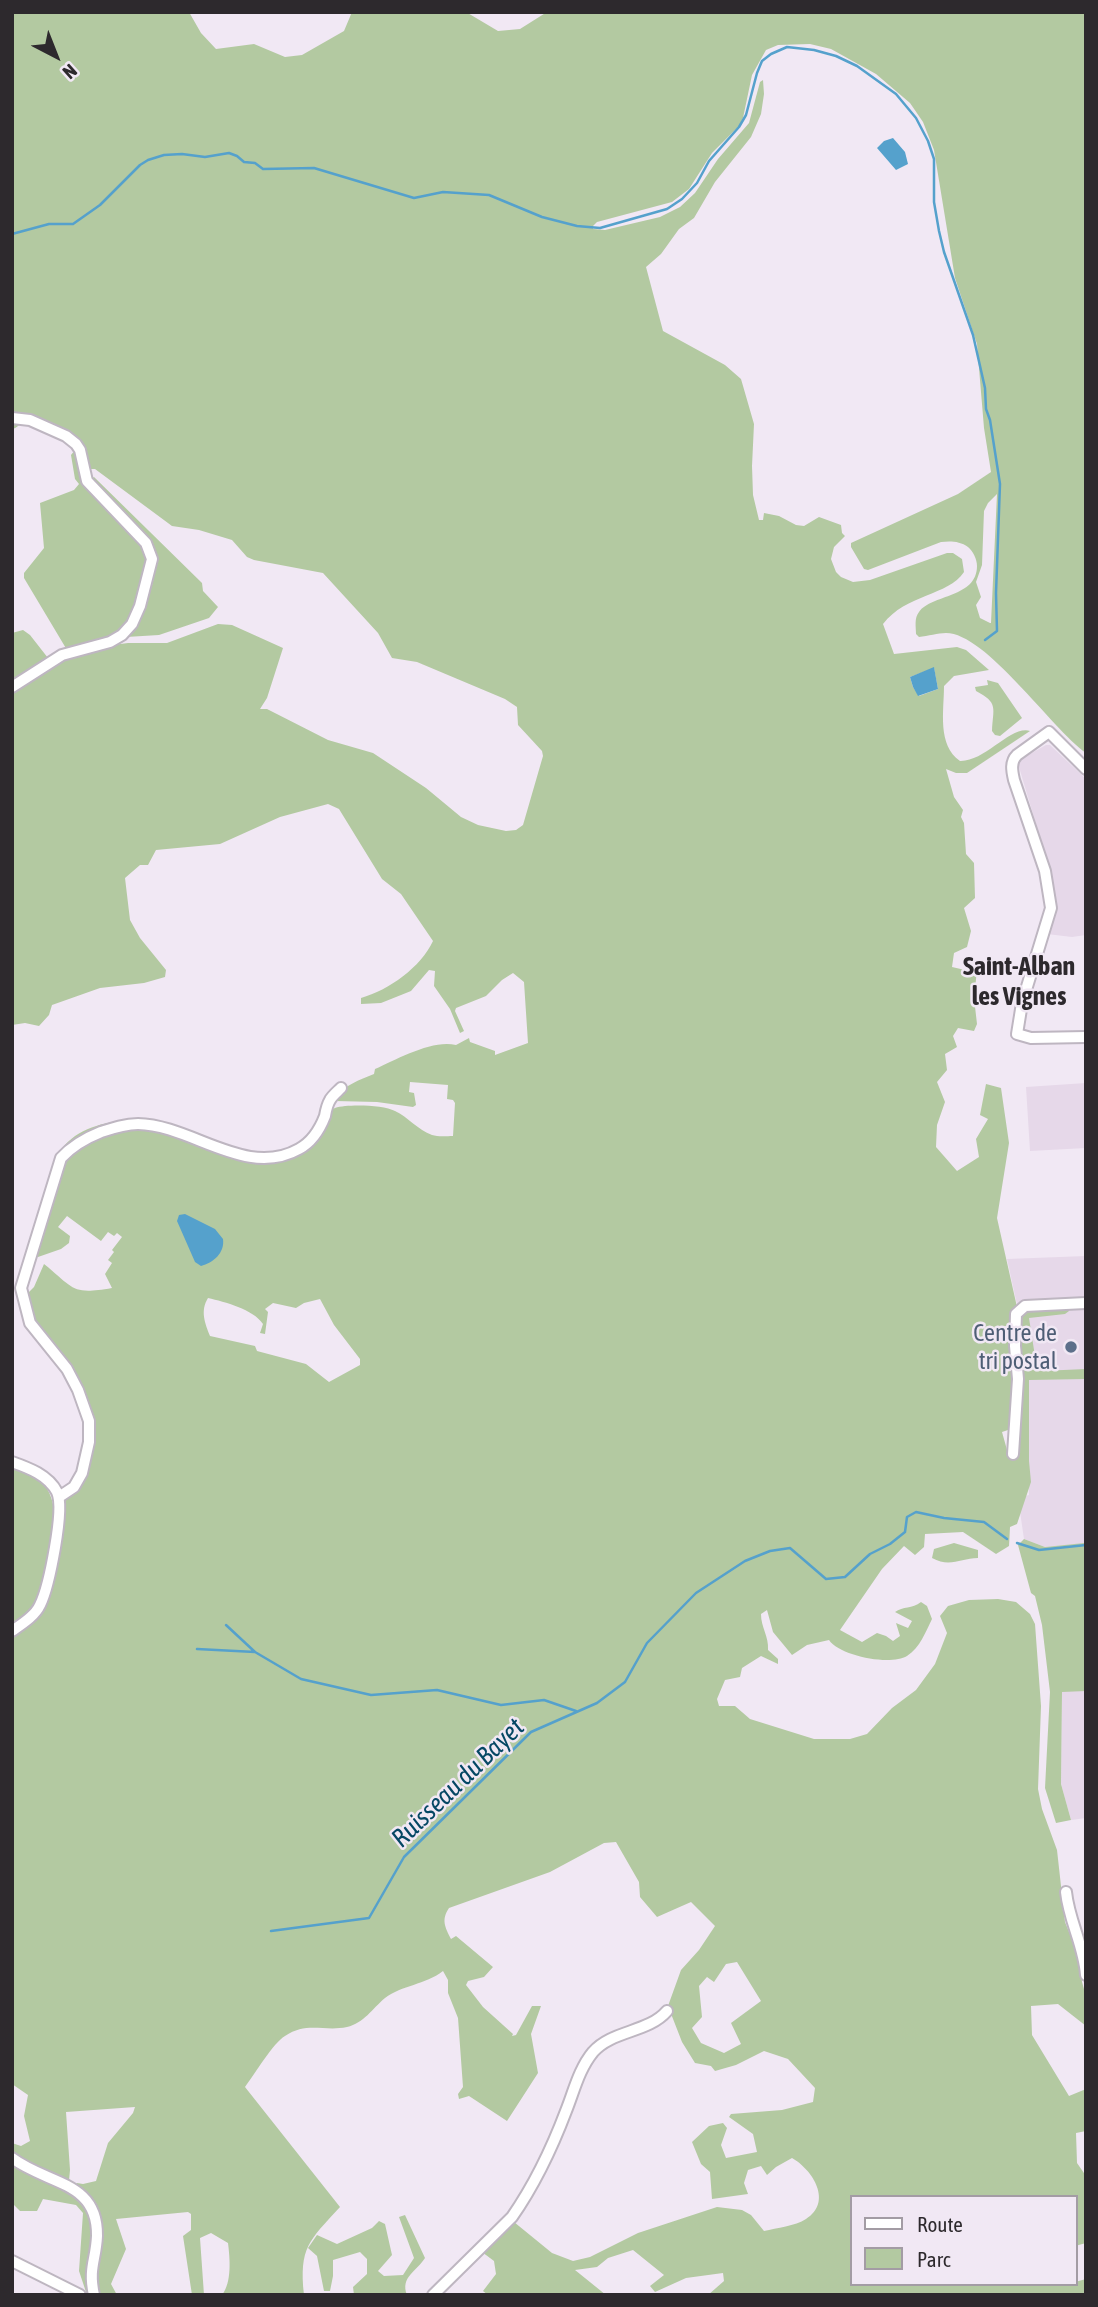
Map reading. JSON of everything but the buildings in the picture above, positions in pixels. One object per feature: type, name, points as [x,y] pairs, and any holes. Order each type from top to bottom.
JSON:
[{"type":"street","points":[[12,418],[30,421],[66,436],[76,444],[83,459],[87,481],[146,543],[152,559],[140,606],[132,624],[122,635],[110,642],[62,655],[12,687]]},
{"type":"street","points":[[1086,769],[1049,732],[1017,755],[1012,765],[1014,780],[1045,871],[1051,908],[1022,1003],[1017,1034],[1031,1038],[1086,1037]]},
{"type":"street","points":[[59,1497],[74,1486],[82,1473],[89,1442],[89,1420],[82,1397],[67,1369],[30,1323],[21,1288],[61,1158],[94,1135],[134,1124],[172,1130],[246,1156],[268,1158],[285,1155],[304,1146],[316,1134],[330,1098],[341,1088]]},
{"type":"street","points":[[1013,1454],[1018,1379],[1016,1314],[1025,1306],[1086,1304]]},
{"type":"street","points":[[12,1462],[40,1474],[56,1490],[60,1507],[45,1594],[39,1607],[12,1631]]},
{"type":"street","points":[[1066,1892],[1071,1922],[1082,1951],[1086,1975]]},
{"type":"street","points":[[433,2295],[519,2207],[545,2160],[579,2076],[591,2055],[605,2042],[658,2020],[667,2011]]},
{"type":"street","points":[[12,2158],[36,2173],[82,2194],[89,2202],[97,2236],[91,2270],[94,2295]]},
{"type":"street","points":[[12,2261],[80,2295]]},
{"type":"shaded area","points":[[1050,745],[1086,779],[1086,935],[1072,937],[1047,934],[1056,899],[1019,767],[1021,759]]},
{"type":"shaded area","points":[[1086,1083],[1086,1148],[1030,1151],[1026,1087]]},
{"type":"shaded area","points":[[1086,1256],[1086,1543],[1045,1547],[1024,1539],[1018,1498],[1029,1495],[1023,1332],[1007,1259]]},
{"type":"shaded area","points":[[1062,1691],[1086,1691],[1086,1818],[1071,1820],[1061,1784]]},
{"type":"green space","points":[[12,12],[189,12],[201,33],[216,49],[254,44],[285,57],[302,55],[344,31],[352,12],[466,12],[498,31],[520,29],[547,12],[1086,12],[1086,753],[980,648],[962,637],[946,633],[919,637],[916,634],[917,614],[925,606],[962,590],[975,576],[976,561],[968,547],[955,542],[941,542],[868,570],[864,569],[851,547],[851,543],[958,494],[991,472],[984,428],[977,344],[955,278],[934,150],[923,122],[910,103],[876,74],[831,49],[810,44],[778,45],[766,50],[752,75],[739,126],[712,153],[689,189],[672,202],[597,222],[593,229],[605,230],[660,217],[680,207],[695,193],[718,159],[749,123],[760,82],[763,80],[761,114],[751,137],[715,182],[694,218],[679,229],[661,254],[646,267],[663,331],[725,365],[741,379],[754,424],[753,495],[759,520],[763,520],[764,513],[779,516],[796,525],[804,526],[819,517],[841,525],[845,536],[834,547],[831,559],[836,572],[853,582],[870,580],[947,553],[953,553],[962,559],[964,572],[957,580],[903,607],[883,624],[894,654],[957,647],[966,650],[989,670],[954,676],[944,686],[943,727],[953,754],[960,761],[969,760],[1015,733],[1030,731],[967,773],[946,769],[954,797],[963,810],[961,817],[964,823],[966,854],[974,863],[975,898],[964,908],[971,931],[967,947],[954,953],[952,967],[965,970],[972,966],[977,970],[974,998],[977,1024],[974,1031],[958,1028],[953,1036],[957,1047],[945,1054],[947,1070],[937,1082],[945,1102],[937,1125],[936,1147],[957,1171],[979,1157],[976,1139],[988,1119],[980,1115],[986,1084],[1001,1088],[1009,1143],[997,1218],[1017,1307],[1011,1325],[1016,1382],[1011,1429],[1002,1432],[1009,1457],[1015,1457],[1021,1379],[1016,1322],[1019,1316],[1030,1309],[1068,1309],[1065,1314],[1029,1318],[1037,1369],[1086,1369],[1086,1379],[1029,1380],[1031,1482],[1017,1524],[1010,1527],[1009,1546],[996,1554],[963,1532],[925,1534],[924,1547],[915,1555],[904,1546],[882,1569],[840,1630],[862,1642],[877,1633],[893,1641],[900,1636],[896,1623],[908,1628],[912,1621],[895,1612],[921,1602],[927,1606],[932,1619],[912,1653],[899,1659],[878,1660],[843,1651],[829,1640],[807,1645],[792,1655],[773,1632],[767,1610],[761,1614],[762,1624],[768,1650],[778,1659],[778,1664],[761,1656],[742,1668],[740,1677],[725,1680],[717,1699],[719,1706],[735,1706],[750,1719],[814,1739],[850,1739],[867,1734],[892,1708],[916,1690],[935,1664],[947,1633],[940,1616],[948,1606],[969,1600],[998,1599],[1016,1602],[1030,1614],[1035,1624],[1041,1706],[1038,1789],[1042,1809],[1057,1850],[1065,1922],[1080,1959],[1086,1996],[1086,2026],[1058,2004],[1031,2006],[1032,2035],[1069,2096],[1086,2089],[1086,2131],[1076,2133],[1077,2163],[1086,2176],[1086,2243],[1077,2245],[1077,2195],[850,2195],[850,2286],[1077,2286],[1077,2281],[1086,2279],[1086,2295],[708,2295],[724,2281],[723,2273],[686,2278],[655,2292],[650,2286],[664,2275],[633,2250],[608,2258],[597,2267],[575,2270],[606,2295],[488,2295],[483,2291],[496,2274],[494,2261],[482,2252],[514,2222],[552,2253],[573,2261],[590,2257],[638,2233],[717,2207],[742,2210],[751,2215],[764,2231],[806,2219],[818,2204],[819,2195],[813,2178],[792,2158],[767,2175],[761,2166],[748,2170],[744,2183],[748,2194],[712,2199],[710,2172],[701,2164],[692,2142],[709,2126],[723,2123],[727,2128],[721,2145],[726,2158],[757,2152],[753,2134],[729,2117],[731,2114],[782,2110],[813,2102],[815,2088],[788,2059],[764,2051],[736,2065],[715,2071],[711,2066],[695,2063],[682,2042],[668,2006],[681,1970],[715,1926],[691,1902],[657,1917],[640,1897],[639,1882],[616,1842],[604,1843],[550,1872],[449,1908],[445,1916],[451,1939],[456,1936],[493,1967],[484,1977],[468,1981],[466,1985],[483,2007],[513,2034],[512,2036],[516,2035],[532,2006],[541,2006],[531,2034],[538,2073],[507,2121],[469,2096],[459,2099],[458,2094],[463,2087],[458,2018],[443,1971],[385,1998],[353,2025],[301,2029],[285,2036],[245,2087],[340,2207],[308,2246],[303,2266],[304,2295],[222,2295],[229,2277],[228,2243],[211,2233],[200,2238],[204,2295],[192,2295],[183,2236],[191,2230],[191,2214],[188,2212],[116,2219],[126,2249],[111,2284],[117,2295],[87,2295],[79,2271],[83,2213],[76,2205],[43,2199],[37,2211],[20,2211],[12,2203],[12,2143],[21,2146],[30,2141],[24,2116],[28,2095],[12,2084],[12,1463],[34,1474],[47,1489],[54,1507],[56,1531],[61,1533],[62,1498],[66,1498],[85,1473],[92,1443],[90,1412],[79,1382],[35,1322],[25,1296],[34,1287],[44,1264],[74,1288],[88,1291],[112,1288],[105,1274],[112,1263],[108,1260],[114,1252],[112,1250],[122,1237],[108,1232],[101,1241],[67,1216],[58,1227],[70,1236],[69,1243],[61,1249],[34,1256],[64,1159],[56,1158],[68,1142],[83,1131],[120,1121],[122,1129],[155,1128],[242,1159],[279,1161],[301,1153],[310,1146],[318,1137],[330,1111],[348,1106],[390,1109],[432,1135],[453,1136],[455,1103],[447,1099],[448,1085],[410,1082],[409,1092],[414,1093],[416,1105],[413,1107],[377,1102],[335,1101],[334,1098],[348,1086],[374,1074],[375,1069],[426,1047],[456,1045],[469,1038],[470,1042],[495,1051],[495,1055],[528,1043],[524,982],[513,973],[486,996],[456,1008],[464,1031],[460,1033],[450,1009],[434,986],[435,971],[429,970],[411,991],[381,1003],[361,1004],[361,998],[403,976],[421,960],[433,941],[401,894],[382,879],[339,809],[328,804],[280,817],[220,844],[156,850],[148,865],[140,865],[125,878],[130,920],[140,938],[166,970],[165,977],[144,983],[100,988],[52,1005],[49,1015],[39,1026],[25,1023],[12,1025],[12,633],[23,630],[30,635],[48,658],[48,663],[105,646],[167,643],[218,624],[232,625],[283,648],[267,698],[260,709],[267,709],[328,740],[373,753],[426,788],[461,817],[478,825],[506,831],[516,830],[523,825],[543,756],[542,751],[518,725],[517,707],[505,699],[417,662],[392,658],[378,633],[323,573],[254,560],[247,557],[232,540],[199,530],[172,526],[95,469],[90,469],[81,445],[69,434],[27,415],[22,415],[17,427],[12,429]],"holes":[[[997,494],[991,623],[980,618],[976,605],[981,597],[976,582],[982,565],[984,511]],[[934,668],[938,689],[919,696],[910,677]],[[208,1298],[253,1314],[263,1324],[260,1333],[265,1334],[268,1312],[265,1309],[273,1303],[296,1308],[320,1299],[334,1325],[360,1359],[360,1365],[329,1382],[306,1364],[257,1351],[255,1346],[210,1336],[204,1317]],[[737,1962],[761,2001],[731,2023],[741,2044],[724,2053],[701,2043],[692,2028],[702,2017],[699,1986],[707,1977],[714,1982],[726,1964]],[[135,2107],[108,2143],[96,2181],[77,2183],[68,2191],[70,2170],[66,2112]]]},
{"type":"green space","points":[[75,450],[89,480],[94,477],[202,583],[203,591],[218,607],[209,618],[159,635],[126,637],[146,601],[153,581],[155,561],[134,617],[116,635],[67,650],[24,578],[24,573],[44,548],[40,503],[74,490],[79,484],[75,479],[71,455]]},
{"type":"green space","points":[[987,680],[998,683],[1022,718],[1000,736],[992,731],[991,703],[976,691],[975,687],[988,685]]},
{"type":"green space","points":[[1024,1539],[1045,1547],[1084,1543],[1086,1556],[1086,1691],[1062,1692],[1061,1784],[1071,1820],[1056,1823],[1045,1788],[1050,1692],[1042,1625],[1018,1545]]},
{"type":"green space","points":[[954,1543],[978,1550],[978,1558],[944,1562],[932,1558],[934,1549]]},
{"type":"green space","points":[[405,2215],[425,2258],[406,2283],[407,2295],[354,2295],[353,2287],[367,2274],[367,2259],[360,2252],[333,2260],[330,2291],[324,2291],[317,2256],[308,2248],[317,2235],[337,2244],[372,2228],[379,2221],[385,2224],[392,2255],[378,2271],[384,2276],[403,2275],[414,2258],[399,2217]]},
{"type":"water","points":[[893,138],[905,152],[908,164],[896,170],[877,148],[884,141]]},
{"type":"water","points":[[934,667],[938,689],[918,696],[910,677]]},
{"type":"water","points":[[185,1214],[215,1229],[223,1239],[220,1253],[205,1265],[201,1266],[195,1262],[177,1221],[179,1215]]},
{"type":"waterway","points":[[12,234],[49,224],[73,224],[100,205],[148,160],[164,155],[205,157],[229,153],[263,169],[314,168],[414,198],[443,192],[489,195],[542,217],[577,226],[600,228],[667,209],[682,199],[697,183],[709,161],[739,127],[746,115],[762,61],[771,54],[787,47],[836,56],[857,66],[896,94],[916,118],[934,159],[934,202],[939,231],[973,335],[985,388],[986,409],[1000,484],[997,631],[985,640]]},
{"type":"waterway","name":"Ruisseau du Bayet","points":[[271,1931],[369,1918],[404,1857],[531,1732],[597,1703],[625,1682],[647,1643],[696,1593],[745,1561],[770,1551],[790,1548],[826,1579],[845,1577],[870,1554],[890,1544],[905,1532],[907,1517],[916,1512],[984,1522],[1007,1539]]},
{"type":"waterway","name":"Ruisseau du Bayet","points":[[1017,1543],[1039,1550],[1086,1545]]},
{"type":"waterway","points":[[226,1625],[255,1652]]},
{"type":"waterway","points":[[197,1649],[255,1652],[301,1679],[371,1695],[437,1690],[501,1705],[544,1700],[576,1711]]},
{"type":"place","name":"Centre de tri postal","points":[[1071,1347]]},
{"type":"district","name":"Saint-Alban les Vignes","points":[[1019,982]]}]
